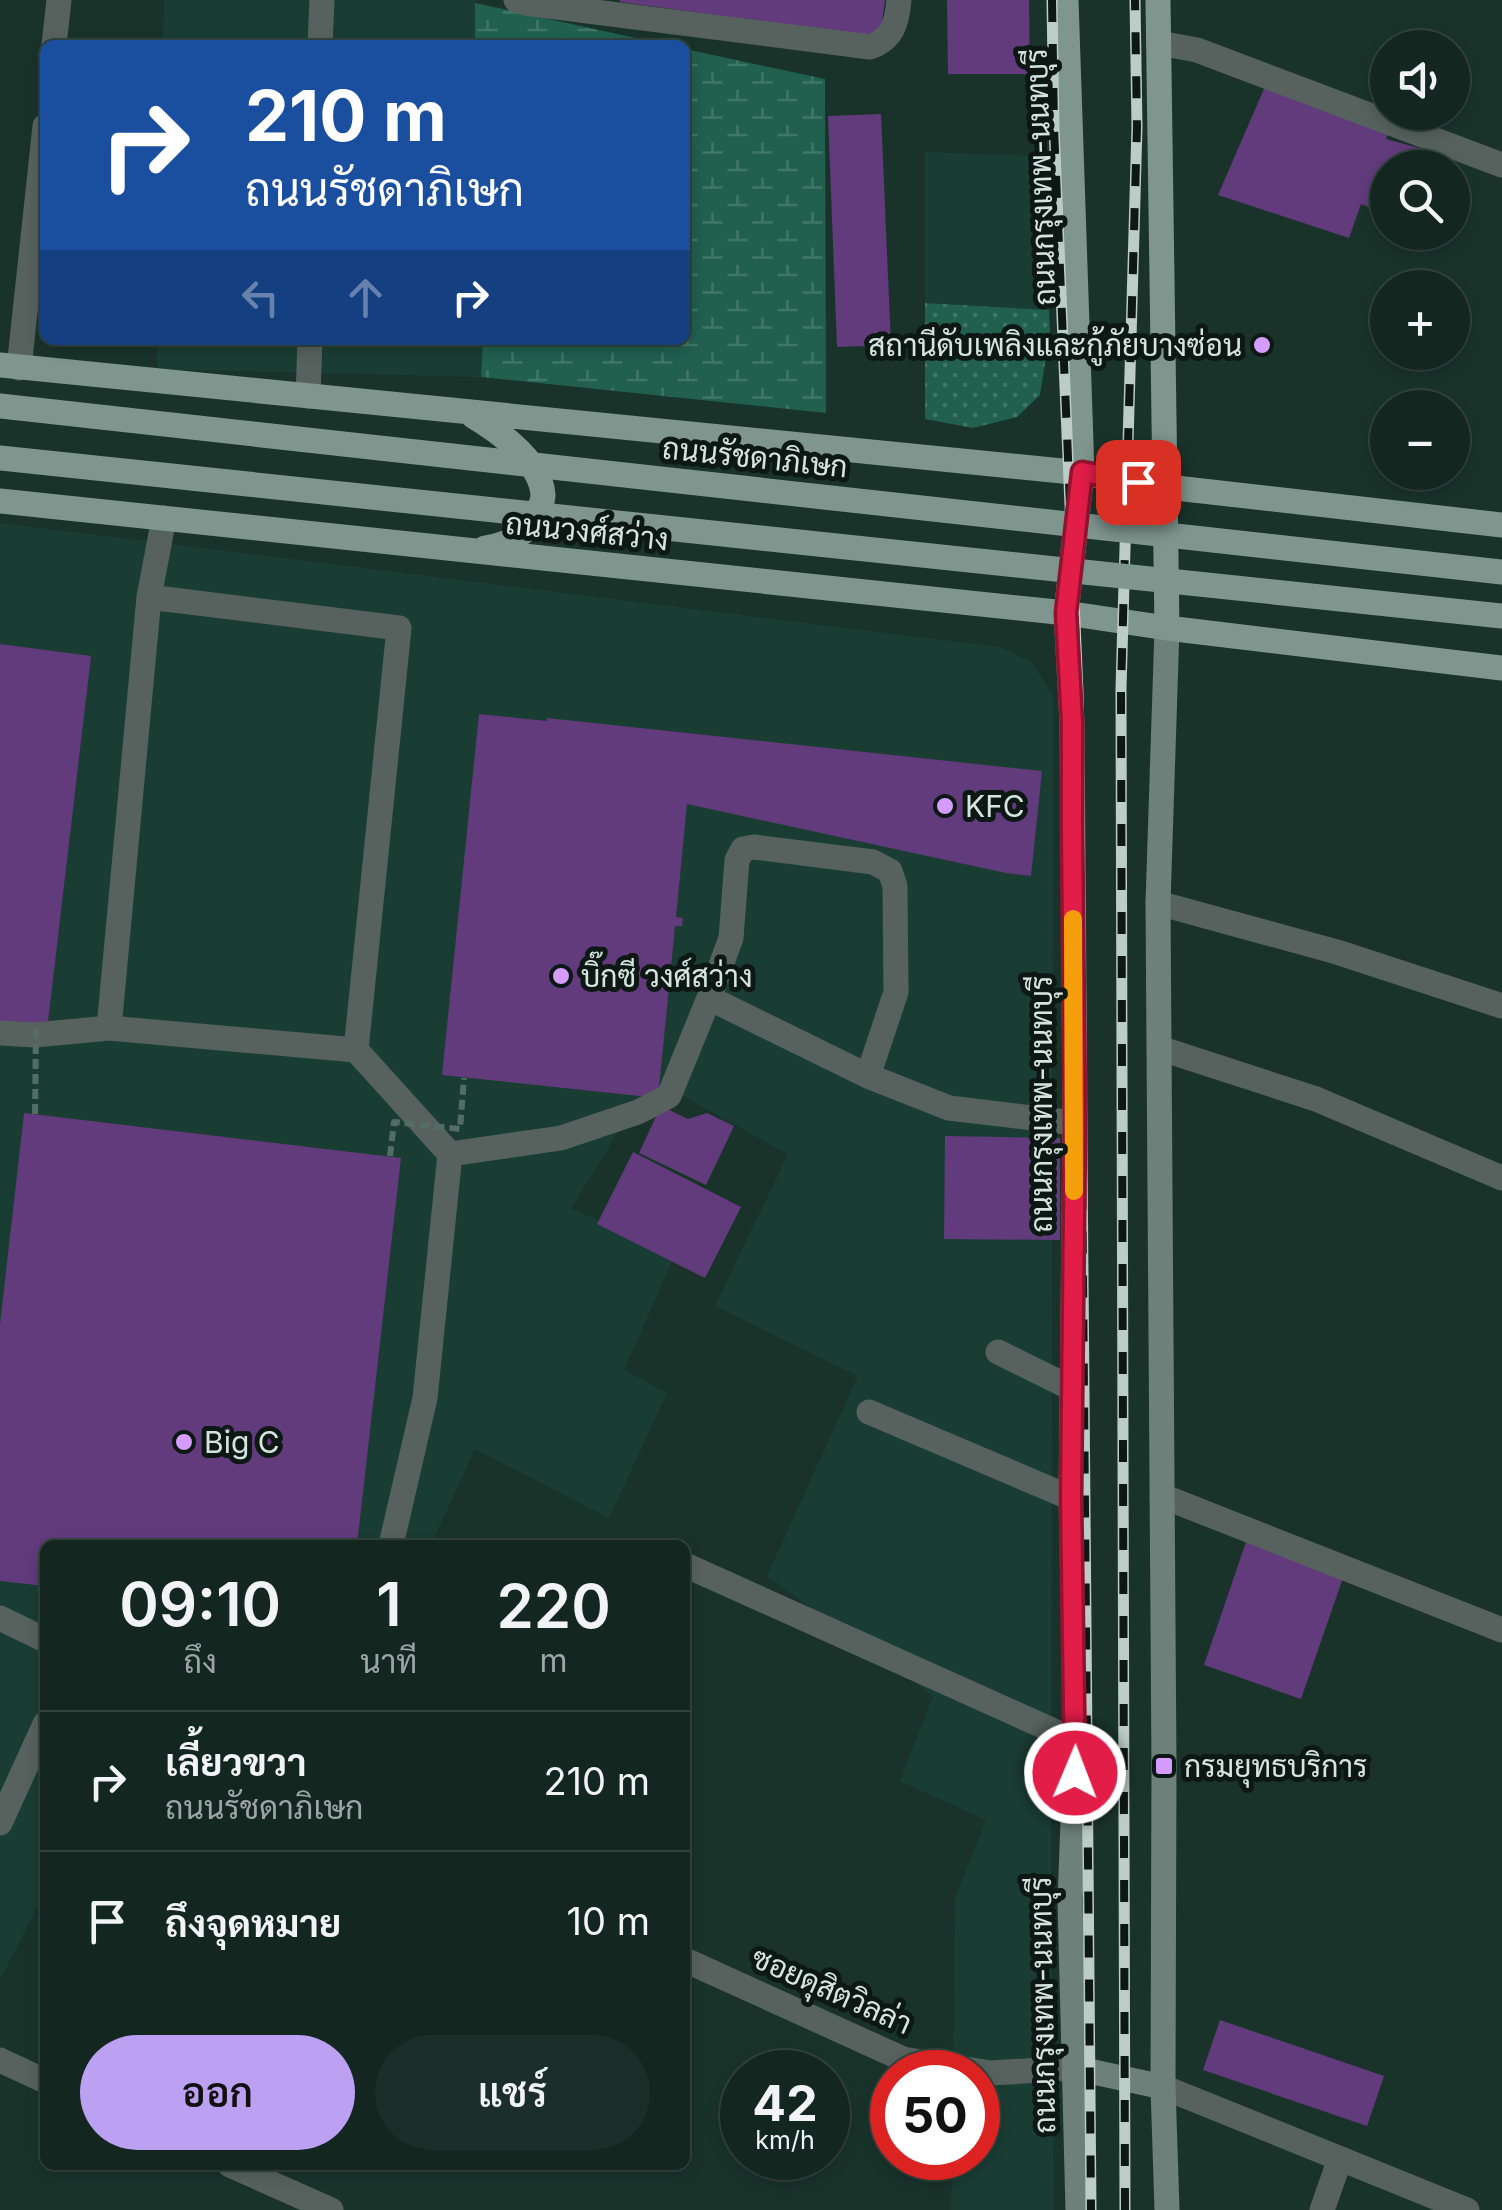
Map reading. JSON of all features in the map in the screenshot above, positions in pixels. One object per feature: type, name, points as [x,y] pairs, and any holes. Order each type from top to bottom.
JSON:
[{"type":"main road","name":"ถนนกรุงเทพ-นนทบุรี","points":[[1066,0],[1082,472],[1066,613],[1072,722],[1075,1123],[1071,1498],[1076,1741],[1070,1901],[1078,2210]]},
{"type":"main road","points":[[1158,0],[1167,486],[1167,628],[1158,903],[1163,2087],[1173,2208]]},
{"type":"main road","points":[[10,366],[1082,472],[1167,486],[1502,525]]},
{"type":"main road","name":"ถนนรัชดาภิเษก","points":[[0,406],[1502,572]]},
{"type":"main road","points":[[464,411],[499,432],[523,454],[541,483],[544,499],[532,524],[516,538],[469,551]]},
{"type":"main road","points":[[0,458],[1502,616]]},
{"type":"main road","name":"ถนนวงศ์สว่าง","points":[[0,502],[1066,613],[1167,628]]},
{"type":"main road","points":[[1167,628],[1502,668]]},
{"type":"main road","points":[[1076,2068],[1163,2087]]},
{"type":"street","points":[[54,40],[58,0]]},
{"type":"street","points":[[320,40],[322,0]]},
{"type":"street","points":[[516,0],[870,47],[891,34],[900,0]]},
{"type":"street","points":[[1159,43],[1196,50],[1502,165]]},
{"type":"street","points":[[10,366],[40,160]]},
{"type":"street","points":[[308,396],[310,345]]},
{"type":"street","points":[[109,1028],[149,597],[164,518]]},
{"type":"street","points":[[149,597],[399,628],[356,1050]]},
{"type":"street","points":[[450,1154],[561,1138],[638,1112],[669,1096],[731,938],[737,860],[742,849],[754,847],[873,862],[890,871],[895,886],[896,992],[868,1076]]},
{"type":"street","points":[[1158,903],[1337,952],[1502,1006]]},
{"type":"street","points":[[710,998],[868,1076],[949,1108],[1075,1123]]},
{"type":"street","points":[[0,1033],[109,1028],[356,1050],[450,1154],[425,1398],[393,1540]]},
{"type":"street","points":[[1159,1048],[1316,1100],[1502,1178]]},
{"type":"street","points":[[998,1352],[1072,1388]]},
{"type":"street","points":[[868,1412],[1071,1498]]},
{"type":"street","points":[[1162,1496],[1502,1630]]},
{"type":"street","points":[[690,1566],[1076,1741]]},
{"type":"street","points":[[0,1618],[40,1638]]},
{"type":"street","points":[[0,1823],[40,1735]]},
{"type":"street","name":"ซอยดุสิตวิลล่า","points":[[690,1962],[903,2059],[991,2072],[1076,2068]]},
{"type":"street","points":[[0,2060],[40,2079]]},
{"type":"street","points":[[1163,2087],[1468,2210]]},
{"type":"street","points":[[1322,2210],[1340,2159]]},
{"type":"street","points":[[241,2170],[331,2210]]},
{"type":"path","points":[[35,1114],[36,1032]]},
{"type":"path","points":[[390,1156],[394,1122],[460,1129],[464,1078]]},
{"type":"shaded area","points":[[164,0],[475,0],[475,40],[163,40]]},
{"type":"shaded area","points":[[925,152],[1039,156],[1049,310],[925,303]]},
{"type":"shaded area","points":[[157,345],[483,345],[481,377],[157,369]]},
{"type":"shaded area","points":[[0,523],[1000,647],[1031,662],[1053,695],[1054,2210],[951,2210],[952,2180],[1000,2180],[1000,2050],[953,2050],[955,1898],[986,1820],[900,1781],[933,1696],[767,1576],[858,1376],[715,1306],[788,1154],[651,1078],[571,1209],[676,1252],[624,1370],[667,1393],[609,1518],[475,1449],[433,1540],[40,1540],[40,1902],[0,1980]]},
{"type":"green space","points":[[475,3],[645,40],[475,40]]},
{"type":"green space","points":[[690,50],[825,79],[826,413],[481,377],[483,345],[690,345]]},
{"type":"green space","points":[[925,303],[1049,310],[1050,331],[1040,395],[1017,417],[973,428],[925,419]]},
{"type":"building","points":[[620,0],[885,0],[880,37]]},
{"type":"building","points":[[947,0],[1029,0],[1030,74],[948,74]]},
{"type":"building","points":[[1267,82],[1370,121],[1370,130],[1390,130],[1386,139],[1419,148],[1370,150],[1370,208],[1361,204],[1349,238],[1218,195]]},
{"type":"building","points":[[881,114],[891,345],[837,347],[828,116]]},
{"type":"building","points":[[0,644],[91,656],[47,1030],[0,1025]]},
{"type":"building","name":"บิ๊กซี วงศ์สว่าง","points":[[479,714],[1042,771],[1031,876],[687,804],[676,917],[683,918],[682,926],[675,926],[658,1098],[442,1075]]},
{"type":"building","points":[[661,1106],[688,1119],[707,1113],[734,1126],[706,1185],[639,1153]]},
{"type":"building","name":"Big C","points":[[24,1113],[401,1158],[358,1540],[40,1540],[40,1585],[0,1581],[0,1325]]},
{"type":"building","points":[[945,1136],[1060,1138],[1060,1240],[944,1239]]},
{"type":"building","points":[[633,1152],[741,1207],[705,1278],[597,1224]]},
{"type":"building","points":[[1247,1539],[1345,1572],[1301,1699],[1204,1665]]},
{"type":"building","points":[[1220,2020],[1384,2076],[1367,2126],[1203,2070]]},
{"type":"railway","points":[[1052,0],[1078,693],[1091,2210]]},
{"type":"railway","points":[[1125,2210],[1121,689],[1137,127],[1135,0]]},
{"type":"slow traffic","points":[[1073,919],[1074,1191]]},
{"type":"place","name":"สถานีดับเพลิงและกู้ภัยบางซ่อน","points":[[1262,345]]},
{"type":"place","name":"KFC","points":[[945,806]]},
{"type":"place","name":"บิ๊กซี วงศ์สว่าง","points":[[561,976]]},
{"type":"place","name":"Big C","points":[[184,1442]]},
{"type":"place","name":"กรมยุทธบริการ","points":[[1164,1766]]},
{"type":"route","points":[[1075,1773],[1071,1498],[1075,1123],[1072,722],[1066,613],[1082,472],[1138,482]]}]
